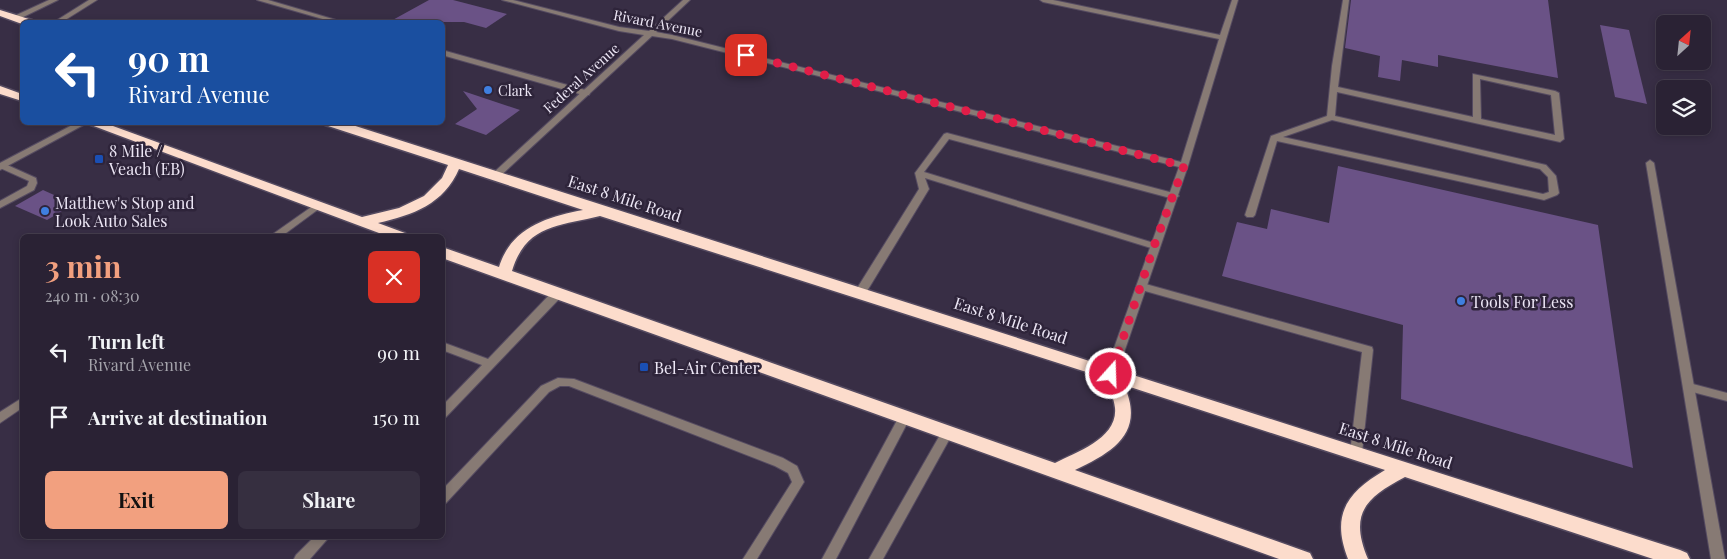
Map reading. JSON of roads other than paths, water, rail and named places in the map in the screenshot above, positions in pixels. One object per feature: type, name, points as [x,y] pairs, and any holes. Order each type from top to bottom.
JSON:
[{"type":"highway","points":[[0,13],[21,20]]},
{"type":"highway","points":[[5,91],[20,91]]},
{"type":"highway","points":[[5,91],[20,97]]},
{"type":"highway","points":[[98,125],[394,234]]},
{"type":"highway","name":"East 8 Mile Road","points":[[338,125],[601,212],[860,293],[1680,559]]},
{"type":"highway","points":[[360,222],[390,216],[423,203],[443,188],[450,179],[455,164]]},
{"type":"highway","points":[[504,274],[506,261],[512,249],[533,230],[566,217],[601,212]]},
{"type":"highway","points":[[445,253],[1058,470],[1303,559]]},
{"type":"highway","points":[[1058,470],[1096,451],[1112,438],[1123,425],[1124,412],[1121,397],[1111,374]]},
{"type":"highway","points":[[1358,559],[1350,537],[1349,520],[1354,507],[1364,494],[1379,481],[1404,469]]},
{"type":"street","points":[[14,18],[55,0]]},
{"type":"street","points":[[61,20],[94,0]]},
{"type":"street","points":[[260,0],[331,20]]},
{"type":"street","name":"Rivard Avenue","points":[[505,0],[619,30],[672,37],[1184,166]]},
{"type":"street","name":"Federal Avenue","points":[[494,177],[687,0]]},
{"type":"street","points":[[1043,0],[1223,38]]},
{"type":"street","points":[[1111,374],[1142,287],[1154,246],[1184,166],[1235,0]]},
{"type":"street","points":[[1331,117],[1346,0]]},
{"type":"street","points":[[445,53],[586,93]]},
{"type":"street","points":[[1334,89],[1476,121],[1560,139],[1555,93],[1476,76],[1476,121]]},
{"type":"street","points":[[1331,117],[1543,167],[1552,176],[1554,194],[1544,197],[1274,138],[1331,117]]},
{"type":"street","points":[[1,167],[79,125]]},
{"type":"street","points":[[919,173],[947,136],[1174,196]]},
{"type":"street","points":[[1250,215],[1274,138]]},
{"type":"street","points":[[1650,163],[1718,559]]},
{"type":"street","points":[[0,205],[31,188],[33,183],[32,180],[1,167]]},
{"type":"street","points":[[919,173],[1154,246]]},
{"type":"street","points":[[860,293],[924,189],[919,173]]},
{"type":"street","points":[[279,234],[317,206]]},
{"type":"street","points":[[1142,287],[1368,350],[1356,453]]},
{"type":"street","points":[[445,411],[558,293]]},
{"type":"street","points":[[445,347],[490,364]]},
{"type":"street","points":[[445,496],[545,389],[558,382],[570,382],[779,462],[793,470],[798,482],[750,559]]},
{"type":"street","points":[[1689,386],[1727,397]]},
{"type":"street","points":[[0,418],[20,403]]},
{"type":"street","points":[[829,559],[905,416]]},
{"type":"street","points":[[876,559],[948,431]]},
{"type":"street","points":[[301,559],[321,539]]},
{"type":"place","name":"Clark","points":[[488,90]]},
{"type":"place","name":"8 Mile / Veach (EB)","points":[[99,159]]},
{"type":"place","name":"Matthew's Stop and Look Auto Sales","points":[[45,211]]},
{"type":"place","name":"Tools For Less","points":[[1461,301]]},
{"type":"place","name":"Bel-Air Center","points":[[644,367]]}]
